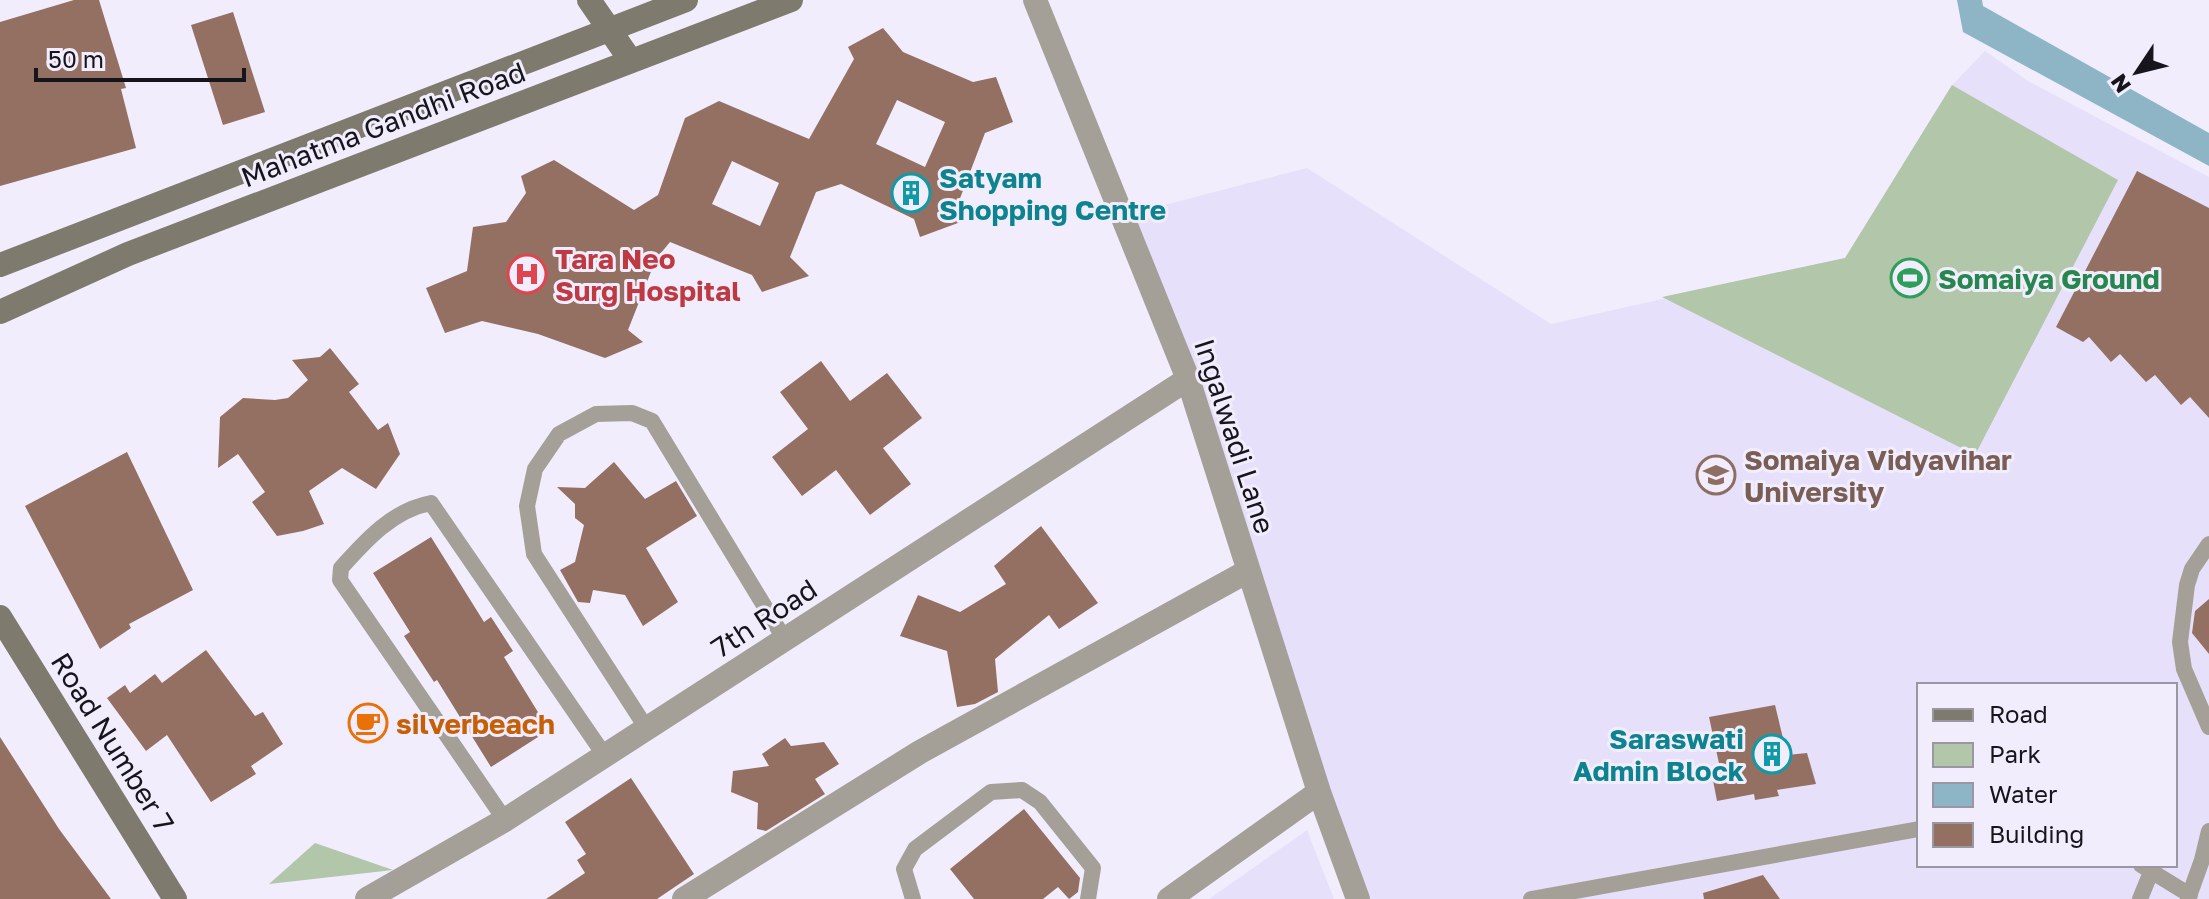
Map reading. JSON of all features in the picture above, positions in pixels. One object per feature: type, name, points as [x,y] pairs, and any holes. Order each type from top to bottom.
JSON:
[{"type":"street","points":[[589,0],[631,61]]},
{"type":"street","name":"Mahatma Gandhi Road","points":[[0,265],[686,0]]},
{"type":"street","name":"Mahatma Gandhi Road","points":[[0,312],[128,254],[791,0]]},
{"type":"street","name":"Ingalwadi Lane","points":[[1035,0],[1188,379],[1319,792],[1358,899]]},
{"type":"street","name":"7th Road","points":[[367,899],[505,820],[1188,379]]},
{"type":"street","points":[[684,899],[920,752],[1248,571]]},
{"type":"street","name":"Road Number 7","points":[[1,621],[175,899]]},
{"type":"street","points":[[1169,899],[1319,792]]},
{"type":"lane","points":[[647,729],[534,554],[527,506],[535,469],[559,434],[596,414],[632,413],[652,421],[785,640]]},
{"type":"lane","points":[[505,820],[340,580],[341,568],[372,534],[414,506],[431,503],[605,756]]},
{"type":"lane","points":[[2209,544],[2192,569],[2187,585],[2180,642],[2184,669],[2209,727]]},
{"type":"lane","points":[[913,899],[904,869],[915,849],[991,792],[1022,790],[1040,802],[1093,868],[1088,899]]},
{"type":"lane","points":[[1531,899],[1917,829]]},
{"type":"lane","points":[[2140,899],[2146,868],[2189,897],[2209,831]]},
{"type":"shaded area","name":"Somaiya Vidyavihar University","points":[[1985,51],[2028,81],[2209,177],[2209,899],[1363,899],[1126,215],[1307,168],[1551,324],[1845,258],[1952,85]]},
{"type":"shaded area","points":[[1307,830],[1334,899],[1209,899]]},
{"type":"green space","name":"Somaiya Ground","points":[[1952,85],[2118,180],[1975,455],[1662,297],[1845,258]]},
{"type":"green space","points":[[315,843],[393,870],[269,884]]},
{"type":"water","points":[[1957,0],[1982,0],[1983,6],[2209,133],[2209,166],[1963,32]]},
{"type":"building","points":[[74,0],[99,0],[126,88],[121,89],[136,148],[0,186],[0,22]]},
{"type":"building","points":[[233,12],[265,112],[223,125],[191,25]]},
{"type":"building","name":"Satyam Shopping Centre","points":[[883,28],[903,52],[973,82],[996,77],[1013,122],[985,133],[959,201],[966,220],[920,237],[914,219],[841,184],[816,192],[790,257],[809,276],[762,292],[752,275],[670,242],[656,259],[628,330],[643,342],[605,358],[538,334],[482,321],[445,333],[426,288],[467,271],[473,227],[506,222],[526,193],[521,176],[554,160],[634,210],[658,195],[685,118],[719,101],[809,139],[854,59],[848,47]],"holes":[[[897,100],[945,122],[925,167],[876,144]],[[732,161],[779,183],[760,226],[712,204]]]},
{"type":"building","points":[[2137,171],[2209,208],[2209,418],[2190,397],[2181,405],[2155,375],[2146,382],[2120,354],[2111,362],[2089,337],[2083,342],[2056,327]]},
{"type":"building","points":[[330,348],[359,384],[349,392],[378,430],[388,423],[400,454],[376,489],[342,468],[309,491],[324,524],[277,536],[252,502],[265,492],[238,454],[218,468],[220,417],[243,398],[288,398],[308,380],[292,360],[320,357]]},
{"type":"building","points":[[821,361],[850,401],[887,373],[922,418],[883,448],[911,484],[870,515],[836,470],[802,496],[772,457],[808,429],[780,392]]},
{"type":"building","points":[[127,452],[193,590],[129,624],[131,628],[100,649],[25,506]]},
{"type":"building","points":[[614,462],[645,499],[676,481],[697,516],[646,548],[678,602],[643,626],[625,595],[593,590],[590,603],[578,602],[560,570],[575,562],[584,525],[575,518],[575,504],[557,487],[585,488]]},
{"type":"building","points":[[1041,526],[1098,603],[1059,629],[1049,615],[995,659],[998,692],[975,704],[957,707],[947,651],[900,636],[918,595],[960,612],[1006,584],[994,566]]},
{"type":"building","points":[[431,537],[484,622],[491,617],[513,651],[504,657],[549,730],[491,767],[437,680],[434,682],[404,636],[410,632],[373,573]]},
{"type":"building","points":[[2209,599],[2209,654],[2192,633],[2195,611]]},
{"type":"building","points":[[206,650],[255,716],[263,712],[283,744],[251,766],[256,774],[211,802],[167,735],[146,751],[107,698],[125,685],[130,693],[155,674],[162,683]]},
{"type":"building","name":"Saraswati Admin Block","points":[[1775,705],[1787,755],[1807,753],[1816,784],[1777,790],[1779,796],[1755,800],[1754,794],[1717,801],[1711,770],[1720,768],[1709,717]]},
{"type":"building","points":[[0,737],[59,829],[111,899],[0,899]]},
{"type":"building","points":[[785,738],[791,746],[824,742],[839,764],[815,779],[825,794],[766,831],[757,829],[758,803],[731,792],[733,771],[769,766],[762,754]]},
{"type":"building","points":[[631,778],[694,874],[657,899],[546,899],[585,873],[577,860],[586,854],[565,822]]},
{"type":"building","points":[[1024,809],[1080,878],[1078,892],[1069,899],[1058,887],[1043,899],[974,899],[950,869]]},
{"type":"building","points":[[1763,875],[1780,899],[1704,899],[1703,893]]},
{"type":"place","name":"Satyam Shopping Centre","points":[[911,193]]},
{"type":"place","name":"Tara Neo Surg Hospital","points":[[527,274]]},
{"type":"place","name":"Somaiya Ground","points":[[1910,278]]},
{"type":"place","name":"Somaiya Vidyavihar University","points":[[1716,475]]},
{"type":"place","name":"silverbeach","points":[[368,723]]},
{"type":"place","name":"Saraswati Admin Block","points":[[1772,754]]}]
